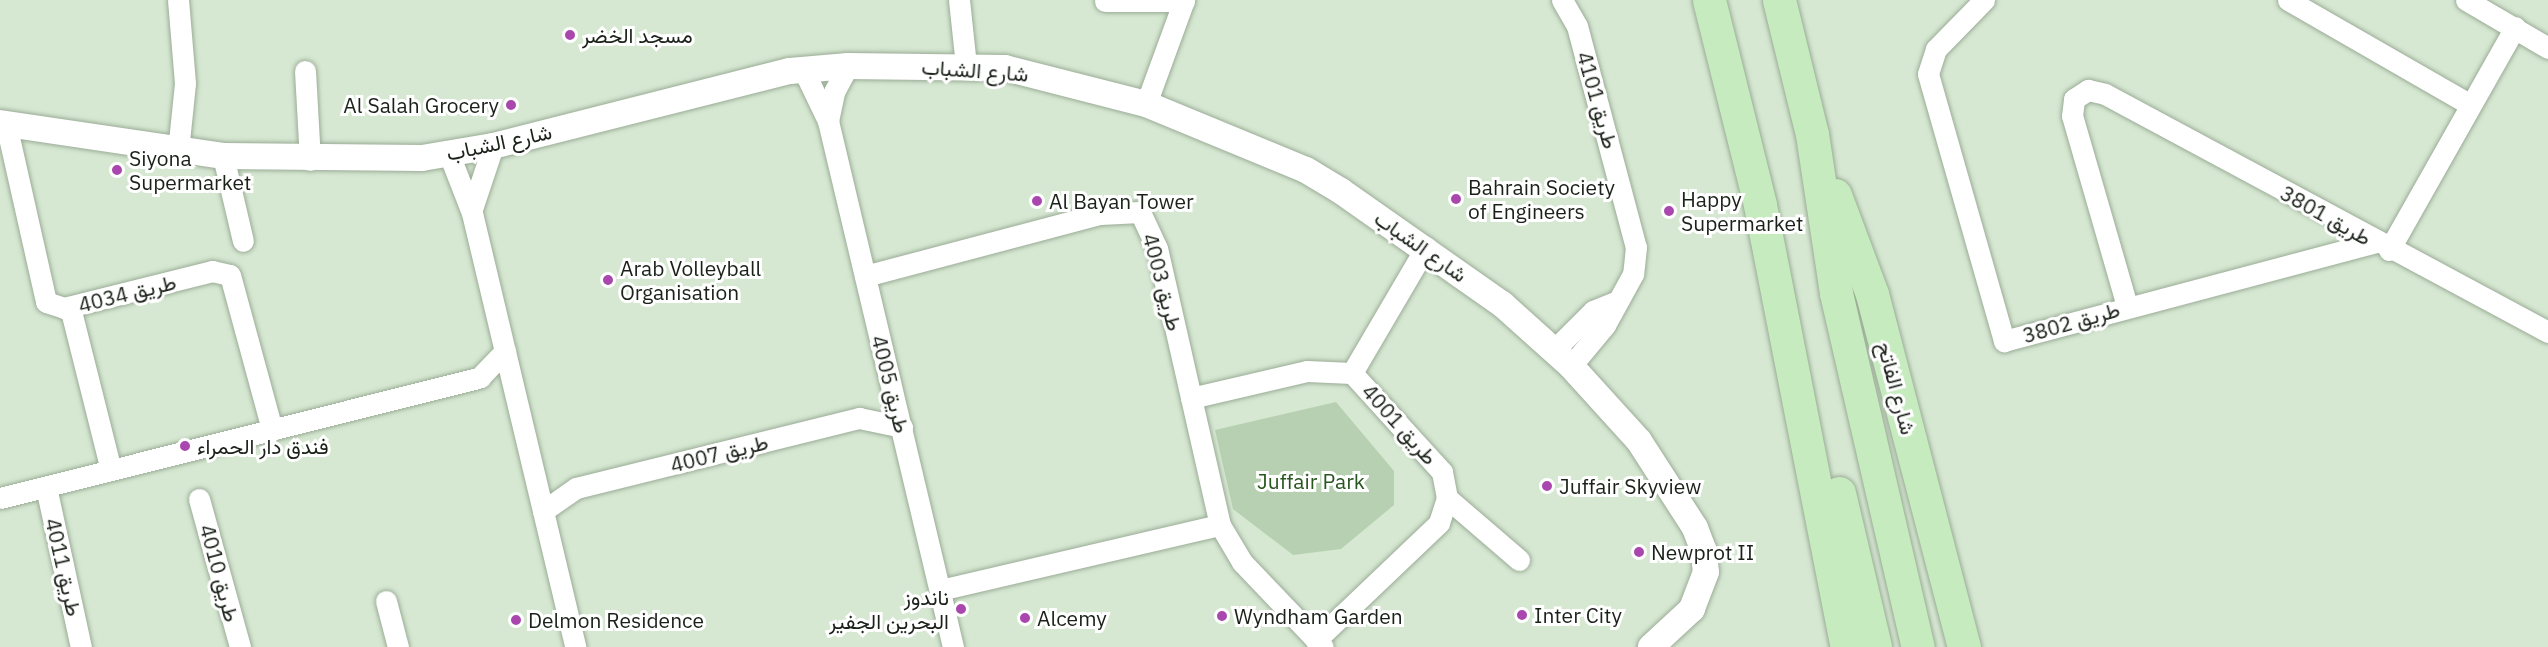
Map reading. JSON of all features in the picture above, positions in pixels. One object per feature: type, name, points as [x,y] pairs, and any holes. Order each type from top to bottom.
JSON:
[{"type":"main road","points":[[1709,0],[1760,205],[1847,647]]},
{"type":"main road","name":"شارع الفاتح","points":[[1779,0],[1812,134],[1836,293],[1918,647]]},
{"type":"main road","name":"شارع الفاتح","points":[[1812,134],[1872,294],[1964,647]]},
{"type":"main road","points":[[1760,205],[1811,372],[1875,647]]},
{"type":"street","points":[[178,0],[185,83],[178,151]]},
{"type":"street","points":[[959,0],[966,65]]},
{"type":"street","points":[[1105,1],[1184,0],[1146,104]]},
{"type":"street","name":"طريق 4101","points":[[1562,0],[1577,26],[1631,214],[1633,274],[1613,303],[1593,311],[1563,358]]},
{"type":"street","name":"طريق 3802","points":[[1984,0],[1945,39],[1930,61],[1929,87],[2004,341],[2127,306],[2382,246]]},
{"type":"street","points":[[2466,0],[2548,48]]},
{"type":"street","points":[[2303,3],[2469,104]]},
{"type":"street","points":[[2382,246],[2515,27]]},
{"type":"street","name":"شارع الشباب","points":[[3,123],[223,156],[310,160],[449,154],[493,146],[803,69],[848,66],[966,65],[1036,74],[1146,104],[1306,170],[1426,247],[1563,358],[1639,441],[1695,528],[1704,551],[1706,572],[1692,609],[1651,647]]},
{"type":"street","name":"طريق 4005","points":[[828,121],[834,92],[848,66]]},
{"type":"street","name":"طريق 4005","points":[[803,69],[828,121],[953,647]]},
{"type":"street","points":[[305,71],[310,160]]},
{"type":"street","name":"طريق 3801","points":[[2127,306],[2071,108],[2080,93],[2105,94],[2382,246],[2548,332]]},
{"type":"street","name":"طريق 4034","points":[[3,123],[43,297],[57,308],[70,307],[212,271],[230,275],[272,430]]},
{"type":"street","points":[[472,213],[478,179],[493,146]]},
{"type":"street","points":[[449,154],[472,213],[575,647]]},
{"type":"street","points":[[223,156],[243,241]]},
{"type":"street","name":"طريق 4003","points":[[865,276],[1100,214],[1140,212],[1157,248],[1220,525],[1242,562],[1320,643]]},
{"type":"street","name":"طريق 4001","points":[[1352,373],[1426,247]]},
{"type":"street","points":[[70,307],[111,470]]},
{"type":"street","points":[[0,498],[480,376],[505,351]]},
{"type":"street","name":"طريق 4001","points":[[1191,398],[1307,371],[1352,373],[1434,457],[1447,498]]},
{"type":"street","name":"طريق 4007","points":[[543,511],[576,488],[859,418],[902,427]]},
{"type":"street","name":"طريق 4011","points":[[46,487],[81,647]]},
{"type":"street","points":[[1320,643],[1439,523],[1447,498],[1519,560]]},
{"type":"street","name":"طريق 4010","points":[[199,499],[240,647]]},
{"type":"street","points":[[939,590],[1220,525]]},
{"type":"street","points":[[386,601],[398,647]]},
{"type":"green space","name":"Juffair Park","points":[[1336,402],[1394,471],[1394,505],[1341,549],[1293,555],[1233,509],[1215,430]]},
{"type":"place","name":"مسجد الخضر","points":[[570,35]]},
{"type":"place","name":"Al Salah Grocery","points":[[511,105]]},
{"type":"place","name":"Siyona Supermarket","points":[[117,170]]},
{"type":"place","name":"Bahrain Society of Engineers","points":[[1456,199]]},
{"type":"place","name":"Al Bayan Tower","points":[[1037,201]]},
{"type":"place","name":"Happy Supermarket","points":[[1669,211]]},
{"type":"place","name":"Arab Volleyball Organisation","points":[[608,280]]},
{"type":"place","name":"فندق دار الحمراء","points":[[185,446]]},
{"type":"place","name":"Juffair Skyview","points":[[1547,486]]},
{"type":"place","name":"Newprot II","points":[[1639,552]]},
{"type":"place","name":"ناندوز البحرين الجفير","points":[[961,609]]},
{"type":"place","name":"Inter City","points":[[1522,615]]},
{"type":"place","name":"Wyndham Garden","points":[[1222,616]]},
{"type":"place","name":"Alcemy","points":[[1025,618]]},
{"type":"place","name":"Delmon Residence","points":[[516,620]]}]
